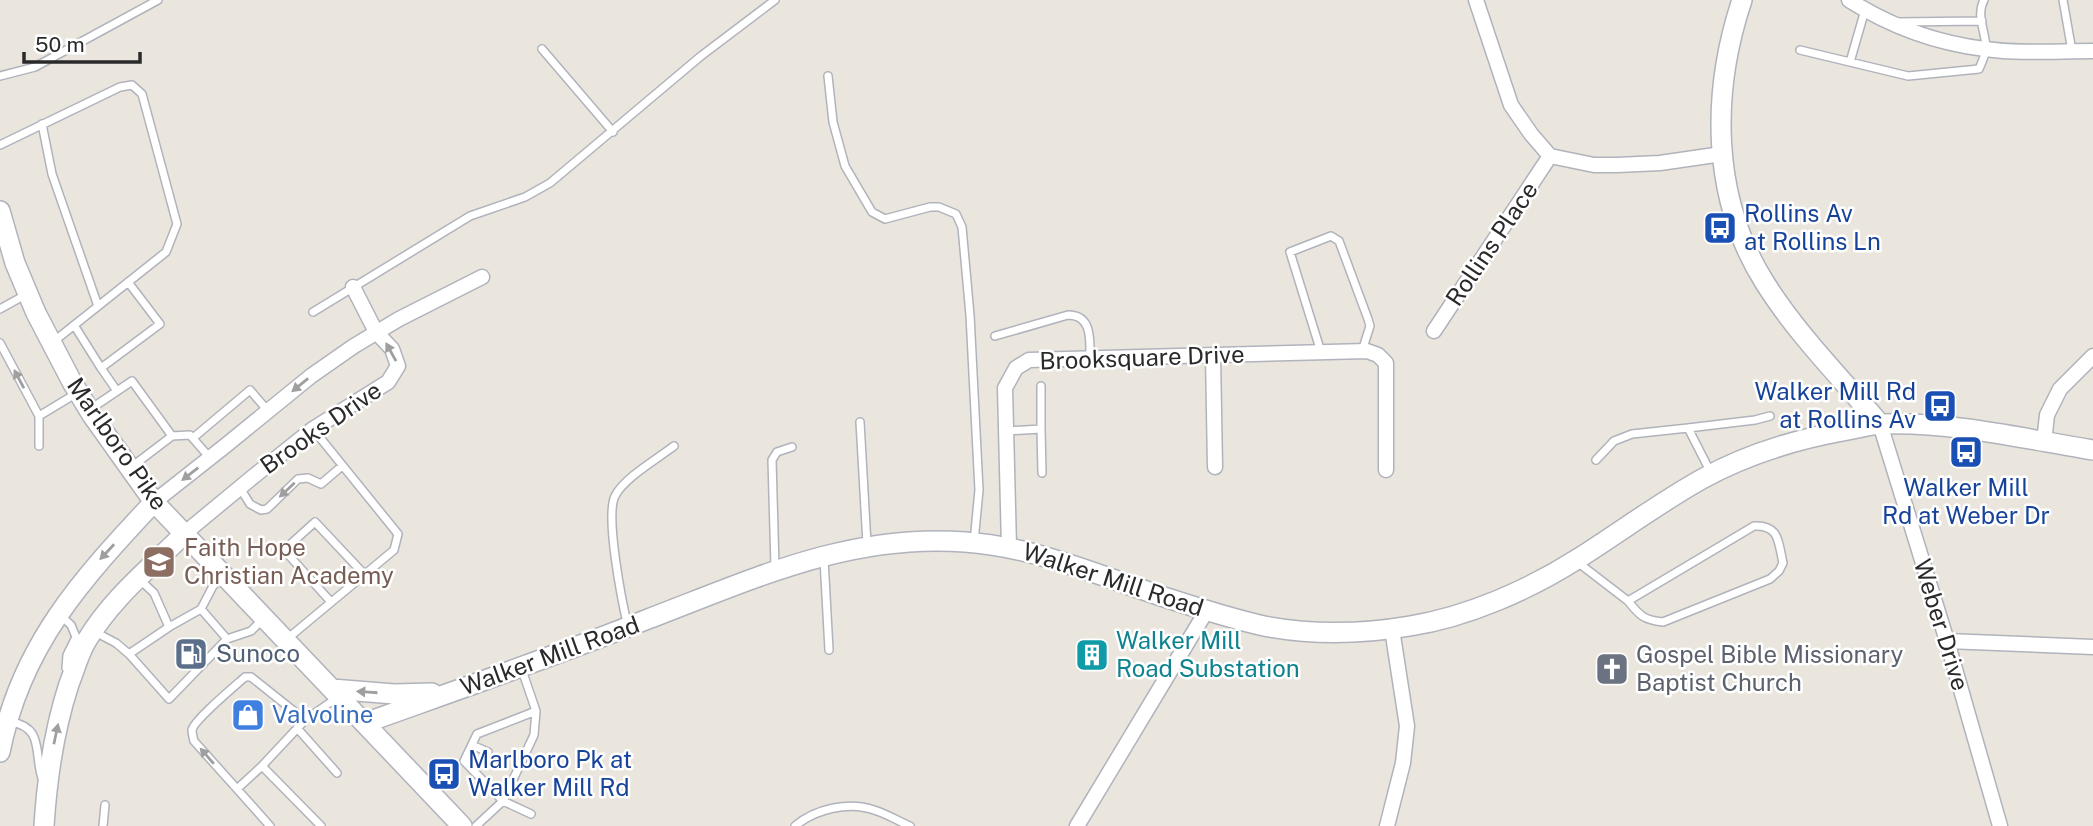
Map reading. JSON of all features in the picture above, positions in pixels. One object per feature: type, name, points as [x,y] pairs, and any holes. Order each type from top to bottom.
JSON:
[{"type":"street","points":[[1476,0],[1511,105],[1550,156],[1594,165],[1617,165],[1722,155]]},
{"type":"street","points":[[1742,0],[1731,34],[1723,75],[1720,128],[1722,155],[1737,224],[1750,255],[1785,312],[1880,424]]},
{"type":"street","points":[[1849,0],[1930,39],[1986,50],[2093,51]]},
{"type":"street","name":"Rollins Place","points":[[1434,331],[1550,156]]},
{"type":"street","name":"Marlboro Pike","points":[[0,211],[15,263],[51,343],[89,411],[129,469],[154,502],[461,826]]},
{"type":"street","points":[[353,287],[376,332],[482,277]]},
{"type":"street","name":"Brooks Drive","points":[[0,752],[3,720],[37,650],[58,614],[98,561],[154,502],[311,376],[376,332],[392,349],[398,366],[388,382],[313,429],[185,533],[138,578],[93,632],[77,663],[63,704],[49,770],[44,826]]},
{"type":"street","points":[[1365,351],[1378,355],[1386,363],[1386,470]]},
{"type":"street","name":"Brooksquare Drive","points":[[1009,547],[1005,388],[1016,368],[1028,360],[1365,351]]},
{"type":"street","points":[[1213,355],[1215,467]]},
{"type":"street","points":[[2044,442],[2048,415],[2060,389],[2093,356]]},
{"type":"street","name":"Walker Mill Road","points":[[365,723],[775,571],[824,555],[867,546],[934,541],[1009,547],[1081,567],[1207,610],[1263,625],[1359,632],[1392,629],[1450,617],[1495,602],[1576,560],[1712,474],[1766,450],[1829,433],[1880,424],[1954,428],[2093,450]]},
{"type":"street","name":"Weber Drive","points":[[1880,424],[1947,641],[2000,826]]},
{"type":"street","points":[[1077,826],[1207,610]]},
{"type":"street","points":[[1387,826],[1403,763],[1407,726],[1392,629]]},
{"type":"street","points":[[1947,641],[2093,647]]},
{"type":"street","points":[[336,693],[450,693]]},
{"type":"lane","points":[[0,76],[35,67],[158,0]]},
{"type":"lane","points":[[313,312],[470,216],[525,197],[550,183],[701,56],[775,0]]},
{"type":"lane","points":[[1800,50],[1908,76],[1979,69],[1986,50],[1981,5],[1984,0]]},
{"type":"lane","points":[[2063,0],[2072,51]]},
{"type":"lane","points":[[1850,62],[1865,10]]},
{"type":"lane","points":[[1891,22],[1982,21]]},
{"type":"lane","points":[[542,49],[613,132]]},
{"type":"lane","points":[[828,76],[833,122],[845,166],[872,212],[878,218],[885,219],[939,207],[956,214],[962,227],[970,315],[979,490],[974,543]]},
{"type":"lane","points":[[0,145],[120,87],[132,85],[142,94],[177,224],[166,251],[51,343]]},
{"type":"lane","points":[[42,124],[52,174],[98,306]]},
{"type":"lane","points":[[1321,353],[1290,252],[1331,236],[1339,241],[1368,319],[1370,326],[1365,351]]},
{"type":"lane","points":[[101,368],[160,324],[128,282]]},
{"type":"lane","points":[[0,309],[28,293]]},
{"type":"lane","points":[[995,335],[1068,315],[1077,315],[1087,326],[1090,358]]},
{"type":"lane","points":[[74,325],[117,391]]},
{"type":"lane","points":[[0,343],[39,416],[40,446]]},
{"type":"lane","points":[[89,411],[132,381],[172,436]]},
{"type":"lane","points":[[1041,386],[1042,473]]},
{"type":"lane","points":[[193,438],[250,390],[268,411]]},
{"type":"lane","points":[[39,416],[78,393]]},
{"type":"lane","points":[[1596,460],[1621,437],[1646,431],[1755,420],[1770,416]]},
{"type":"lane","points":[[860,422],[867,546]]},
{"type":"lane","points":[[1688,428],[1712,474]]},
{"type":"lane","points":[[286,640],[394,550],[398,534],[313,429]]},
{"type":"lane","points":[[1006,431],[1041,429]]},
{"type":"lane","points":[[129,469],[172,436],[190,435],[211,458]]},
{"type":"lane","points":[[628,627],[612,533],[612,504],[615,495],[625,483],[674,446]]},
{"type":"lane","points":[[775,571],[772,460],[777,452],[792,447]]},
{"type":"lane","points":[[239,488],[250,504],[261,510],[267,509],[298,480],[308,478],[321,484],[342,466]]},
{"type":"lane","points":[[331,602],[284,550],[315,522],[364,574]]},
{"type":"lane","points":[[1576,560],[1628,601],[1639,615],[1663,622],[1770,579],[1783,563],[1775,533],[1765,525],[1754,526],[1628,601]]},
{"type":"lane","points":[[824,555],[828,650]]},
{"type":"lane","points":[[129,654],[201,609],[213,586],[224,575]]},
{"type":"lane","points":[[138,578],[154,593],[169,627]]},
{"type":"lane","points":[[201,609],[227,639]]},
{"type":"lane","points":[[58,614],[71,625],[76,638],[68,655],[63,704]]},
{"type":"lane","points":[[93,632],[116,643],[129,654],[169,699],[227,639],[251,631],[264,618]]},
{"type":"lane","points":[[475,826],[503,801],[515,766],[534,734],[536,711],[521,667]]},
{"type":"lane","points":[[270,826],[194,741],[193,727],[245,677],[251,677],[305,720]]},
{"type":"lane","points":[[237,789],[305,720],[336,693]]},
{"type":"lane","points":[[531,814],[503,801],[464,761],[477,734],[536,711]]},
{"type":"lane","points":[[3,720],[22,723],[34,735],[38,749],[37,765],[46,792]]},
{"type":"lane","points":[[297,728],[337,773]]},
{"type":"lane","points":[[471,745],[488,752]]},
{"type":"lane","points":[[261,766],[321,826]]},
{"type":"lane","points":[[103,826],[104,805]]},
{"type":"lane","points":[[795,826],[831,808],[852,807],[875,810],[910,826]]},
{"type":"place","name":"Rollins Av at Rollins Ln","points":[[1720,228]]},
{"type":"place","name":"Walker Mill Rd at Rollins Av","points":[[1940,406]]},
{"type":"place","name":"Walker Mill Rd at Weber Dr","points":[[1966,452]]},
{"type":"place","name":"Faith Hope Christian Academy","points":[[159,562]]},
{"type":"place","name":"Sunoco","points":[[191,654]]},
{"type":"place","name":"Walker Mill Road Substation","points":[[1092,655]]},
{"type":"place","name":"Gospel Bible Missionary Baptist Church","points":[[1612,669]]},
{"type":"place","name":"Valvoline","points":[[248,715]]},
{"type":"place","name":"Marlboro Pk at Walker Mill Rd","points":[[444,774]]}]
